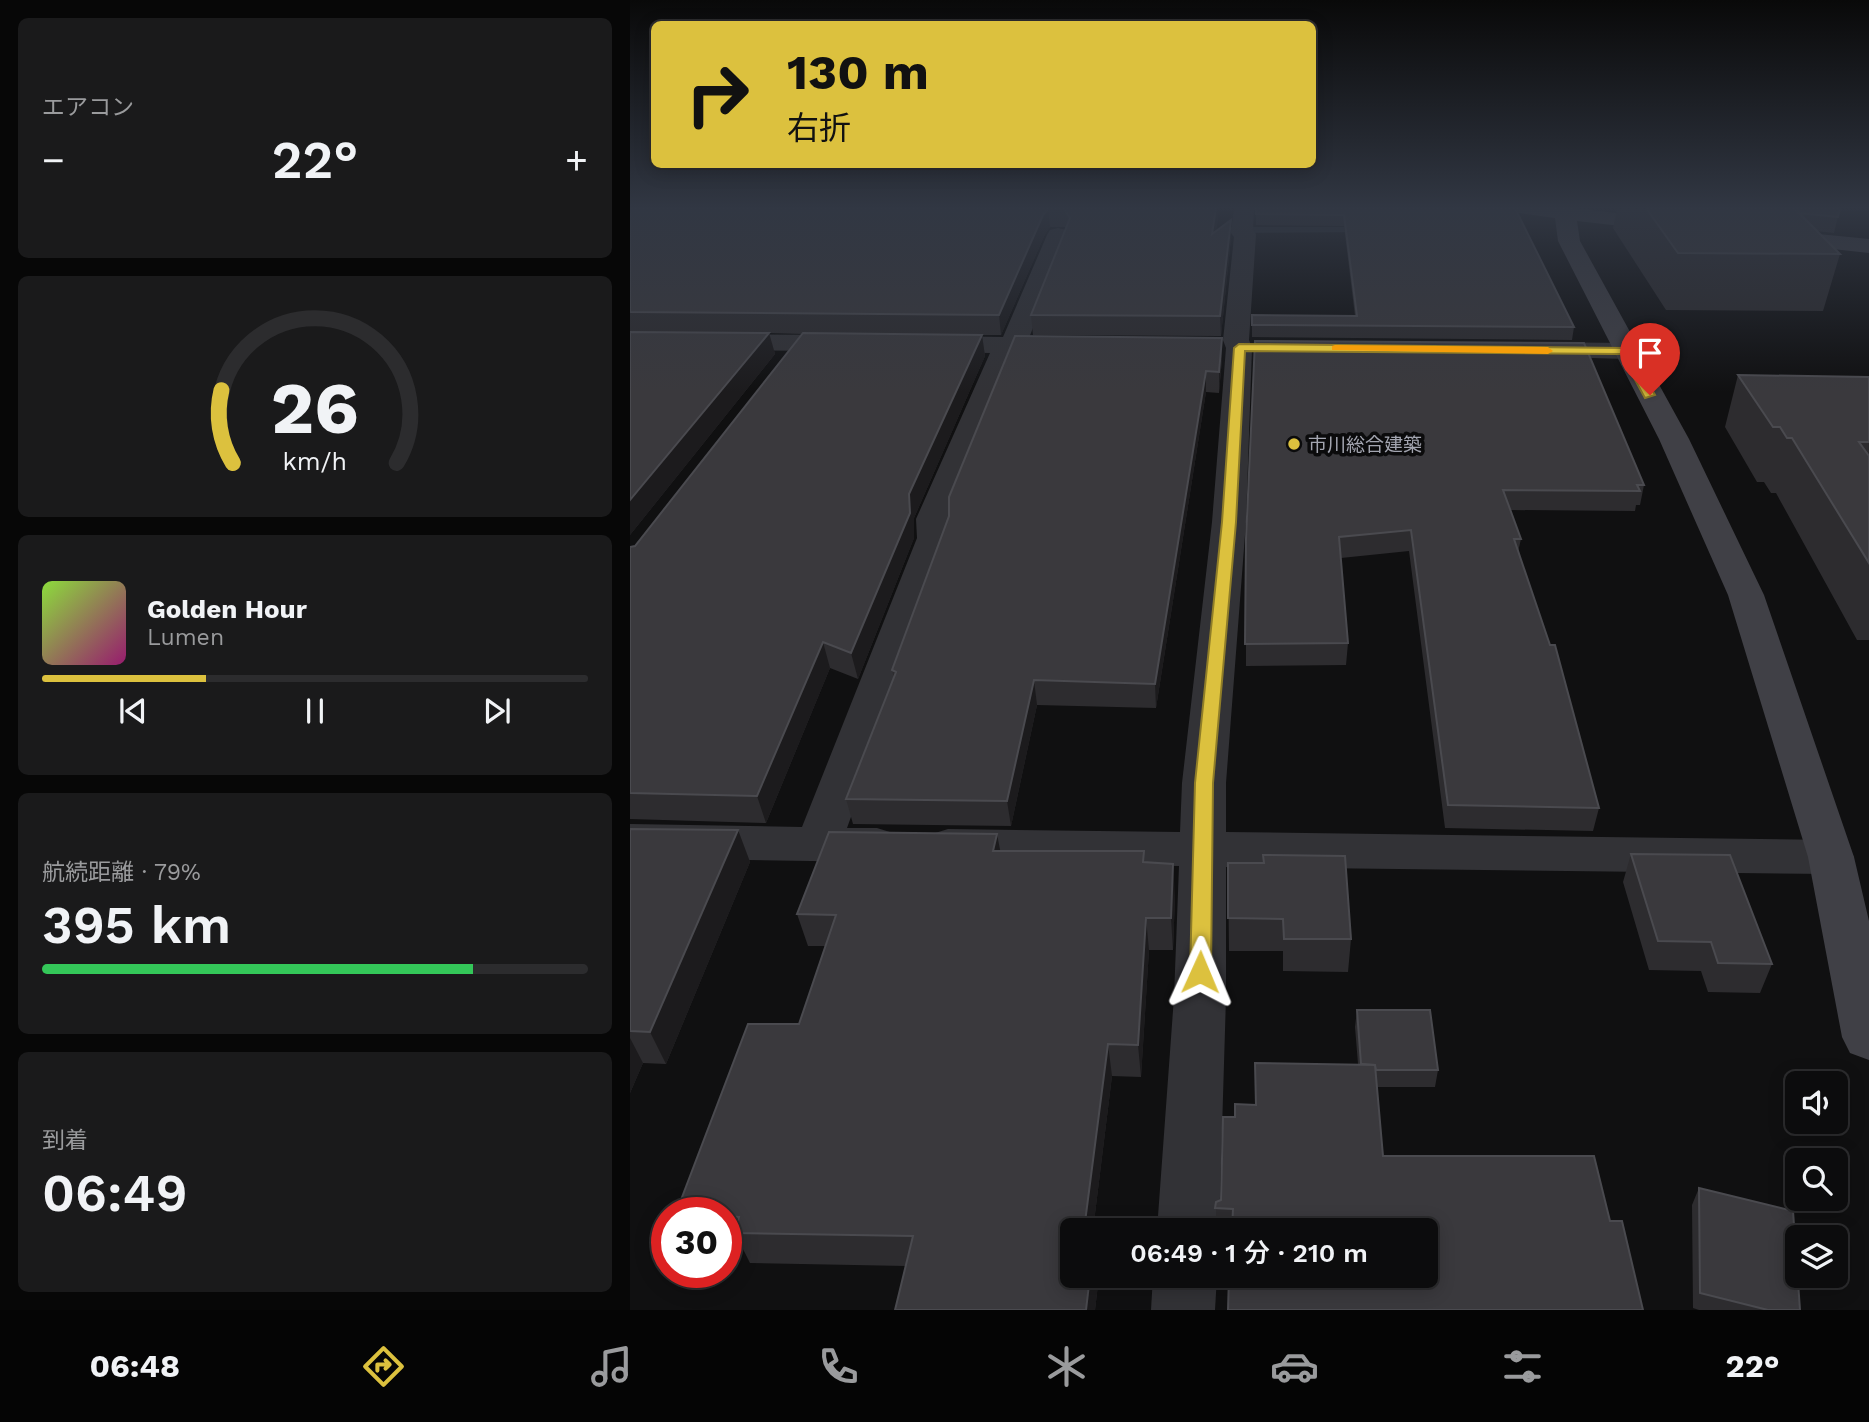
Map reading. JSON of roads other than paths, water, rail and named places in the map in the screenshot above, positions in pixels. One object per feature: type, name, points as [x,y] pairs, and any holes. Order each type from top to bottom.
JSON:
[{"type":"street","points":[[818,844],[934,538],[933,519],[1043,269]]},
{"type":"street","points":[[1189,1218],[1200,997],[1204,783],[1229,522],[1240,347],[1236,340],[1242,269]]},
{"type":"street","points":[[1583,269],[1674,439],[1746,596],[1831,857],[1869,1037]]},
{"type":"street","points":[[630,342],[868,344]]},
{"type":"street","points":[[775,376],[800,343]]},
{"type":"street","points":[[910,344],[1093,346]]},
{"type":"street","points":[[1511,349],[1625,351]]},
{"type":"street","points":[[630,841],[1831,857]]},
{"type":"street","points":[[1183,1310],[1184,1288]]},
{"type":"place","name":"市川総合建築","points":[[1294,444]]}]
